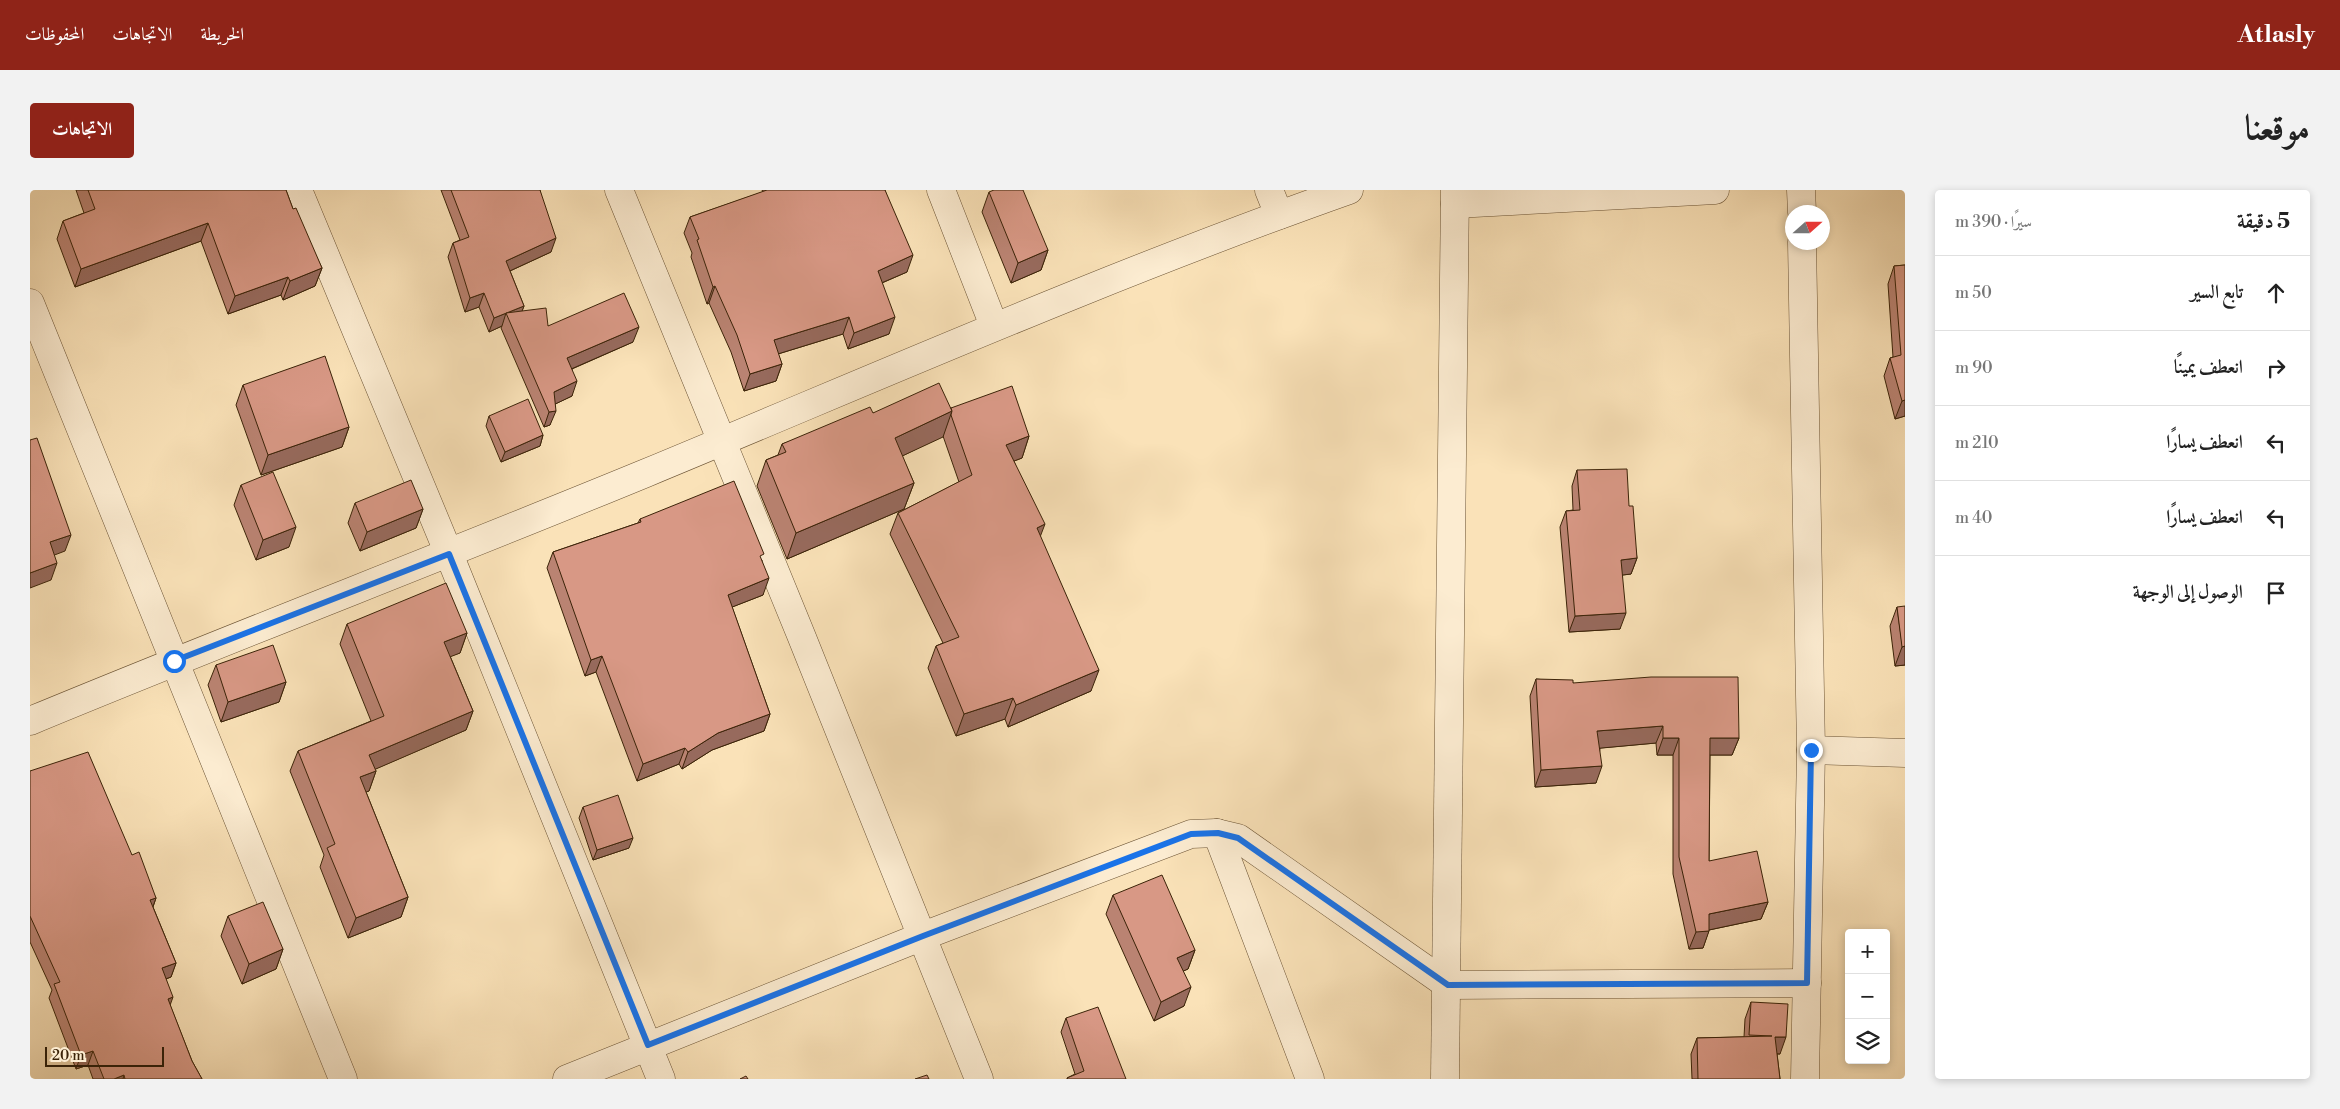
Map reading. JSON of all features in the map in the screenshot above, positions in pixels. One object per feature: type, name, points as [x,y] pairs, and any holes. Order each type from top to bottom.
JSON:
[{"type":"street","points":[[298,190],[449,554],[661,1079]]},
{"type":"street","points":[[619,190],[720,442],[923,936],[979,1079]]},
{"type":"street","points":[[941,190],[994,326]]},
{"type":"street","points":[[1269,190],[1279,215]]},
{"type":"street","points":[[30,721],[174,661],[449,554],[994,326],[1279,215],[1349,190]]},
{"type":"street","points":[[1445,1079],[1448,985],[1455,197],[1715,190]]},
{"type":"street","points":[[1801,190],[1802,205]]},
{"type":"street","points":[[1802,250],[1811,750],[1805,1079]]},
{"type":"street","points":[[30,303],[343,1079]]},
{"type":"street","points":[[1811,750],[1905,753]]},
{"type":"street","points":[[1218,833],[1310,1079]]},
{"type":"street","points":[[567,1079],[923,936],[1191,834],[1218,833],[1238,838],[1448,985],[1807,983]]},
{"type":"building","points":[[88,190],[286,190],[293,209],[296,208],[322,268],[290,281],[288,277],[235,296],[208,223],[81,269],[63,221],[95,209]]},
{"type":"building","points":[[451,190],[540,190],[556,238],[506,261],[524,306],[494,318],[484,293],[470,298],[453,243],[469,237]]},
{"type":"building","points":[[767,190],[885,190],[913,255],[878,271],[895,317],[854,333],[849,317],[774,340],[782,364],[750,374],[737,335],[715,286],[713,287],[697,240],[699,239],[690,217]]},
{"type":"building","points":[[994,190],[1023,190],[1048,250],[1018,263],[989,192]]},
{"type":"building","points":[[1905,265],[1905,400],[1902,401],[1890,358],[1901,355],[1894,266]]},
{"type":"building","points":[[624,293],[639,327],[567,358],[577,381],[554,392],[556,411],[549,412],[506,313],[546,308],[548,326]]},
{"type":"building","points":[[325,356],[349,427],[268,455],[243,385]]},
{"type":"building","points":[[939,383],[952,411],[895,438],[914,483],[796,533],[766,460],[786,452],[782,444],[870,407],[873,413]]},
{"type":"building","points":[[1012,386],[1029,436],[1006,445],[1045,524],[1037,528],[1099,670],[1016,705],[1013,698],[964,714],[936,646],[959,637],[898,513],[972,475],[951,415],[951,408]]},
{"type":"building","points":[[528,399],[543,435],[505,452],[489,416]]},
{"type":"building","points":[[37,438],[71,535],[50,542],[57,563],[30,573],[30,440]]},
{"type":"building","points":[[1627,469],[1629,506],[1633,506],[1637,558],[1621,560],[1626,613],[1575,616],[1566,511],[1580,510],[1577,470]]},
{"type":"building","points":[[273,472],[296,527],[263,540],[241,485]]},
{"type":"building","points":[[411,480],[423,509],[367,532],[355,503]]},
{"type":"building","points":[[734,481],[764,554],[760,556],[769,578],[728,595],[770,714],[718,733],[688,752],[685,748],[643,764],[602,656],[591,660],[553,552],[641,522],[640,519]]},
{"type":"building","points":[[446,583],[467,633],[444,642],[473,711],[369,755],[376,771],[360,777],[408,897],[356,918],[327,848],[335,844],[298,751],[384,716],[347,624]]},
{"type":"building","points":[[1905,606],[1905,646],[1902,647],[1897,607]]},
{"type":"building","points":[[273,645],[286,682],[228,702],[216,665]]},
{"type":"building","points":[[1651,677],[1738,677],[1739,738],[1710,738],[1709,861],[1757,851],[1768,902],[1709,914],[1709,931],[1696,932],[1679,857],[1679,738],[1663,738],[1663,726],[1597,731],[1602,766],[1541,770],[1536,679],[1573,680],[1573,683]]},
{"type":"building","points":[[88,752],[132,855],[139,852],[156,898],[150,900],[176,963],[162,968],[173,997],[168,999],[192,1061],[202,1079],[125,1079],[124,1075],[114,1079],[104,1079],[93,1051],[81,1055],[54,984],[60,982],[30,916],[30,771]]},
{"type":"building","points":[[618,795],[633,838],[597,850],[583,807]]},
{"type":"building","points":[[1162,875],[1195,950],[1177,958],[1191,987],[1161,1002],[1113,895]]},
{"type":"building","points":[[263,902],[283,949],[249,964],[228,916]]},
{"type":"building","points":[[1751,1002],[1788,1004],[1786,1037],[1775,1037],[1780,1079],[1698,1079],[1697,1038],[1772,1036],[1749,1035]]},
{"type":"building","points":[[1098,1007],[1126,1079],[1068,1079],[1084,1071],[1066,1018]]},
{"type":"building","points":[[927,1075],[929,1079],[915,1079]]},
{"type":"route","points":[[174,661],[449,554],[648,1045],[923,936],[1191,834],[1218,833],[1238,838],[1448,985],[1807,983],[1811,750]]}]
